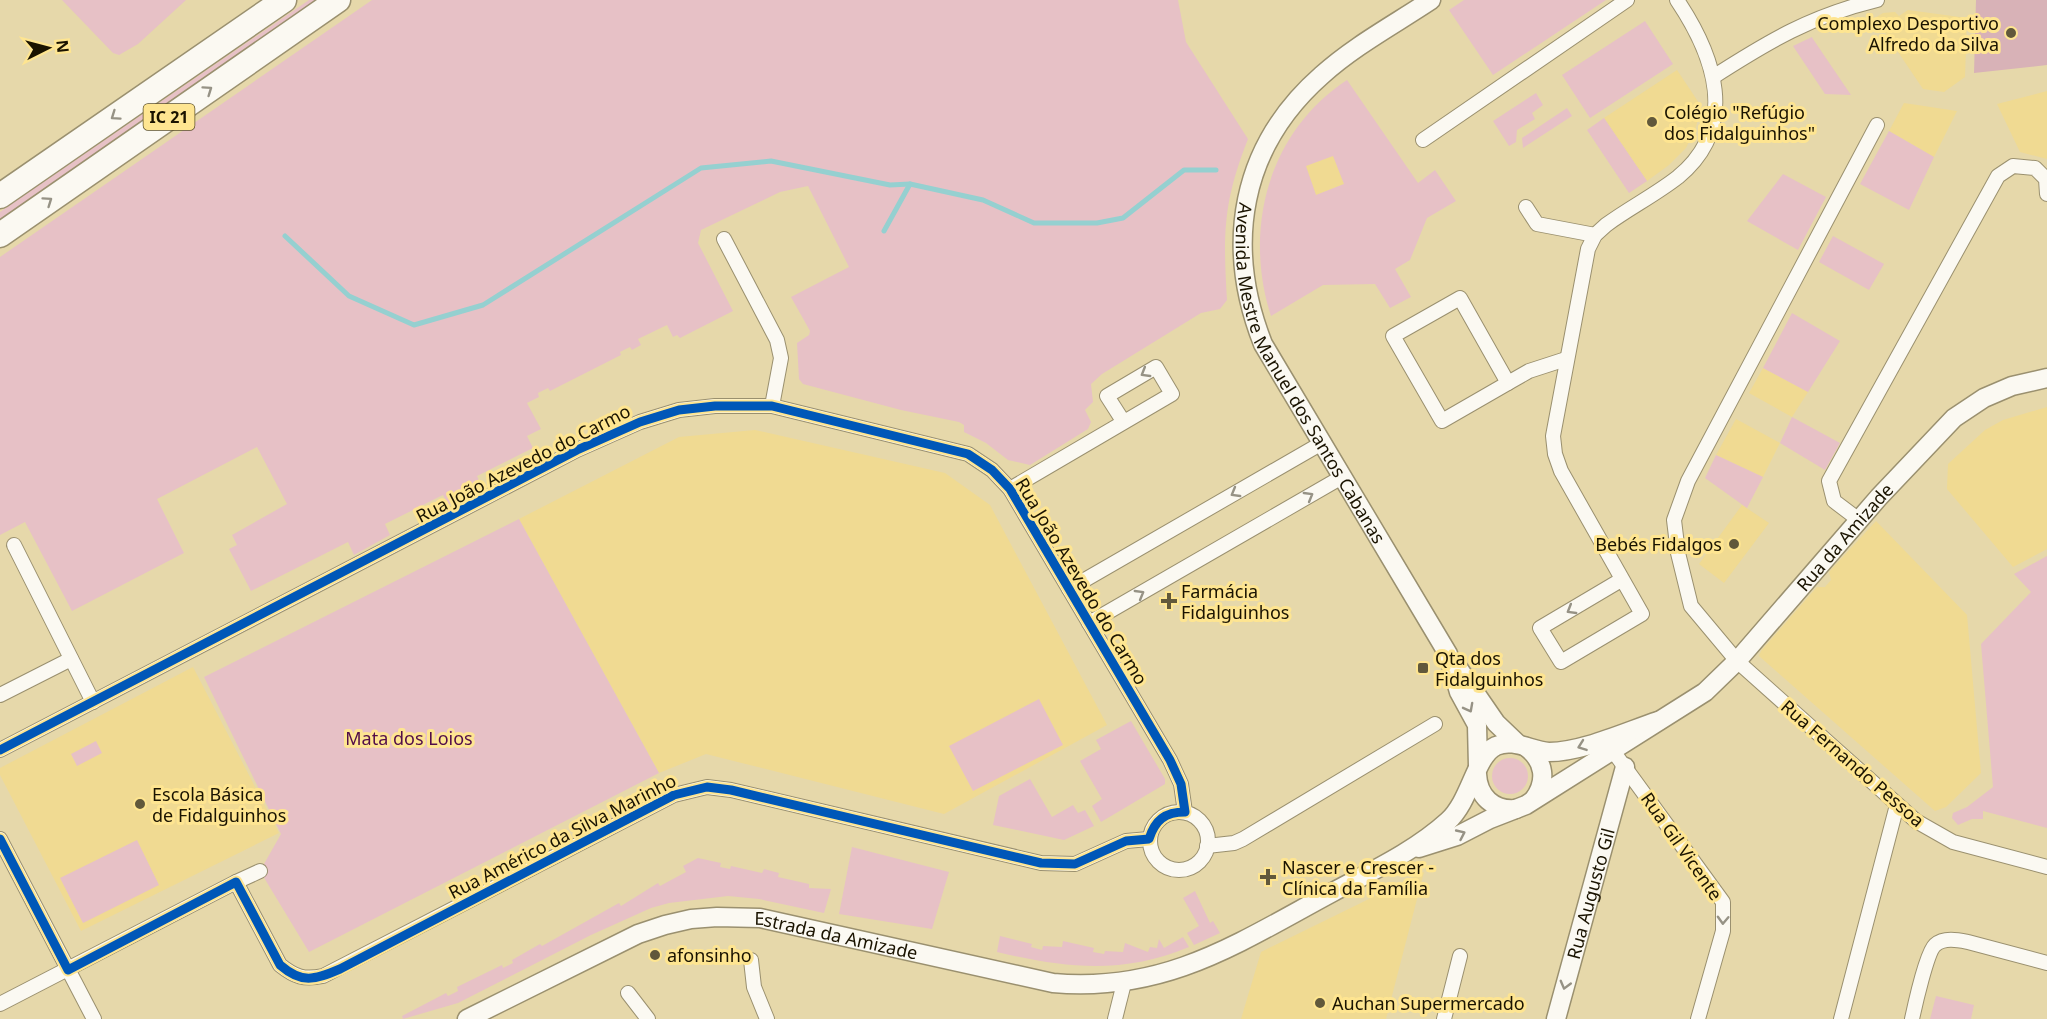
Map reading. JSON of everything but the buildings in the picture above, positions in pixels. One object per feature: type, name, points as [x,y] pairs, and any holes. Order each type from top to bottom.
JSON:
[{"type":"highway","name":"IC 21","points":[[0,196],[284,0]]},
{"type":"highway","name":"IC 21","points":[[0,235],[338,0]]},
{"type":"street","name":"Avenida Mestre Manuel dos Santos Cabanas","points":[[1431,0],[1411,5],[1323,73],[1300,96],[1279,123],[1262,152],[1244,211],[1242,267],[1263,344],[1448,654],[1459,692],[1477,725],[1477,770]]},
{"type":"street","points":[[1424,140],[1627,0]]},
{"type":"street","points":[[1621,580],[1540,628],[1561,662],[1642,614],[1621,580],[1554,454],[1553,436],[1588,249],[1595,235],[1677,177],[1692,163],[1711,130],[1715,95],[1713,77],[1698,31],[1677,0]]},
{"type":"street","points":[[1713,77],[1767,42],[1815,18],[1877,0]]},
{"type":"street","name":"Rua Fernando Pessoa","points":[[1877,125],[1688,481],[1674,520],[1678,553],[1691,606],[1737,661],[1897,805],[1924,827],[1953,842],[2047,867]]},
{"type":"street","points":[[1859,520],[1834,501],[1829,481],[1998,176],[2013,166],[2035,168],[2046,179],[2047,194]]},
{"type":"street","points":[[1526,207],[1537,224],[1595,235]]},
{"type":"street","points":[[724,239],[777,340],[782,358],[772,406]]},
{"type":"street","points":[[1508,382],[1460,298],[1393,336],[1442,421],[1529,371],[1566,359]]},
{"type":"street","points":[[1010,489],[1172,394],[1156,367],[1107,396],[1124,422]]},
{"type":"street","name":"Rua da Amizade","points":[[1406,852],[1457,837],[1490,819],[1526,804],[1705,692],[1737,661],[1859,520],[1954,418],[1993,394],[2012,386],[2047,378]]},
{"type":"street","name":"Rua João Azevedo do Carmo","points":[[0,750],[577,450],[640,422],[679,410],[715,406],[772,406],[968,454],[992,470],[1010,489],[1176,770],[1181,784],[1185,812]]},
{"type":"street","points":[[1069,589],[1322,443]]},
{"type":"street","points":[[1089,623],[1342,477]]},
{"type":"street","points":[[14,545],[93,702]]},
{"type":"street","points":[[1448,654],[1471,682],[1496,723],[1538,758],[1543,773],[1539,792],[1526,804],[1509,810],[1491,804],[1479,790],[1477,770]]},
{"type":"street","points":[[0,694],[71,659]]},
{"type":"street","name":"Rua da Amizade","points":[[1219,953],[1406,852],[1447,822],[1462,806],[1477,770],[1488,752],[1495,747],[1502,744],[1547,752],[1571,750],[1658,721]]},
{"type":"street","points":[[1208,846],[1243,839],[1435,724]]},
{"type":"street","name":"Rua Gil Vicente","points":[[1613,751],[1724,902],[1723,931],[1698,1019]]},
{"type":"street","name":"Rua Augusto Gil","points":[[1556,1019],[1625,767]]},
{"type":"street","name":"Rua Américo da Silva Marinho","points":[[236,882],[280,964],[291,975],[306,979],[340,969],[674,795],[691,789],[730,790],[1051,864],[1075,864],[1126,841],[1149,839]]},
{"type":"street","points":[[1841,1019],[1897,805]]},
{"type":"street","points":[[1173,812],[1185,812],[1203,825],[1208,846],[1203,858],[1193,866],[1181,870],[1169,869],[1158,862],[1151,851],[1149,839],[1153,827],[1161,817],[1173,812]]},
{"type":"street","points":[[0,838],[94,1019]]},
{"type":"street","points":[[0,1004],[260,871]]},
{"type":"street","name":"Estrada da Amizade","points":[[467,1019],[638,934],[665,924],[717,917],[775,921],[1024,979],[1085,986],[1124,984],[1162,975],[1219,953]]},
{"type":"street","points":[[1912,1019],[1931,951],[1941,942],[1955,940],[1968,942],[2047,963]]},
{"type":"street","points":[[1444,1019],[1460,956]]},
{"type":"street","points":[[751,960],[754,987],[767,1019]]},
{"type":"street","points":[[1115,1019],[1124,984]]},
{"type":"street","points":[[628,993],[648,1019]]},
{"type":"shaded area","name":"Complexo Desportivo Alfredo da Silva","points":[[1976,0],[2047,0],[2047,65],[1974,73]]},
{"type":"shaded area","points":[[1908,10],[1967,18],[1965,77],[1944,92],[1923,89],[1875,18],[1883,13],[1895,12],[1899,16]]},
{"type":"shaded area","name":"Colégio \"Refúgio dos Fidalguinhos\"","points":[[1677,70],[1701,106],[1696,127],[1686,148],[1669,165],[1647,181],[1604,118]]},
{"type":"shaded area","points":[[2047,91],[2047,159],[2020,152],[1997,104]]},
{"type":"shaded area","points":[[1904,103],[1957,111],[1934,157],[1889,131]]},
{"type":"shaded area","points":[[1334,155],[1344,184],[1316,195],[1305,166]]},
{"type":"shaded area","points":[[1763,368],[1808,392],[1792,417],[1749,393]]},
{"type":"shaded area","points":[[2047,407],[2047,549],[2013,567],[1947,489],[1948,464],[1985,430],[2003,420]]},
{"type":"shaded area","points":[[1736,419],[1780,443],[1763,477],[1716,455]]},
{"type":"shaded area","points":[[755,430],[945,473],[990,505],[1107,725],[944,814],[706,754],[659,773],[519,519],[679,437]]},
{"type":"shaded area","name":"Bebés Fidalgos","points":[[1742,505],[1769,523],[1724,583],[1699,564]]},
{"type":"shaded area","points":[[1876,521],[1967,615],[1981,773],[1946,807],[1935,811],[1759,656],[1817,587],[1825,587],[1831,580],[1829,572]]},
{"type":"shaded area","name":"Escola Básica de Fidalguinhos","points":[[193,667],[279,833],[81,931],[0,775],[0,768]]},
{"type":"shaded area","points":[[1424,872],[1386,1019],[1241,1019],[1261,952]]},
{"type":"green space","points":[[62,0],[186,0],[138,44],[119,55],[113,53]]},
{"type":"green space","points":[[309,0],[324,0],[0,224],[0,212]]},
{"type":"green space","points":[[372,0],[1178,0],[1186,42],[1248,139],[1229,200],[1225,237],[1227,300],[1220,309],[1201,313],[1102,374],[1091,384],[1093,402],[1085,410],[1091,422],[1088,429],[1030,465],[1008,460],[986,443],[964,432],[964,425],[959,422],[901,410],[803,384],[799,379],[797,343],[809,335],[810,331],[791,297],[849,267],[808,186],[780,192],[701,230],[698,243],[733,311],[680,338],[677,335],[673,337],[667,325],[638,339],[641,345],[632,350],[630,347],[620,352],[621,355],[550,391],[548,388],[538,393],[539,397],[527,403],[541,429],[527,436],[533,448],[477,476],[482,487],[448,505],[443,495],[385,524],[390,535],[354,555],[348,542],[251,591],[229,549],[237,545],[232,535],[287,504],[257,447],[157,499],[184,553],[72,611],[25,522],[0,535],[0,257]]},
{"type":"green space","points":[[1464,0],[1606,0],[1493,75],[1449,10]]},
{"type":"green space","points":[[1645,21],[1673,64],[1590,118],[1562,75]]},
{"type":"green space","points":[[1812,37],[1851,95],[1825,94],[1793,46]]},
{"type":"green space","points":[[1347,80],[1418,183],[1435,170],[1456,201],[1427,218],[1410,260],[1395,269],[1411,297],[1390,308],[1375,284],[1323,285],[1271,316],[1263,283],[1260,250],[1262,217],[1269,185],[1281,155],[1298,127],[1320,102]],"holes":[[[1333,156],[1344,184],[1316,195],[1306,166]]]},
{"type":"green space","points":[[1536,93],[1543,105],[1532,113],[1535,119],[1517,130],[1516,142],[1509,146],[1493,121]]},
{"type":"green space","points":[[1567,108],[1572,116],[1523,148],[1522,138]]},
{"type":"green space","points":[[1604,118],[1647,181],[1629,193],[1587,130]]},
{"type":"green space","points":[[1889,131],[1934,157],[1909,210],[1860,184]]},
{"type":"green space","points":[[1783,174],[1826,197],[1798,250],[1747,221]]},
{"type":"green space","points":[[1833,236],[1884,264],[1869,290],[1819,262]]},
{"type":"green space","points":[[1792,313],[1840,341],[1808,392],[1763,368]]},
{"type":"green space","points":[[1792,417],[1840,443],[1825,470],[1780,443]]},
{"type":"green space","points":[[1716,455],[1763,477],[1747,508],[1705,478]]},
{"type":"green space","name":"Mata dos Loios","points":[[519,519],[659,773],[309,952],[260,871],[281,834],[204,677]]},
{"type":"green space","points":[[2047,556],[2047,828],[1983,811],[1983,819],[1972,819],[1958,825],[1952,818],[1953,813],[1967,807],[1993,787],[1981,644],[2031,592],[2014,574]]},
{"type":"green space","points":[[1039,699],[1063,745],[973,791],[949,746]]},
{"type":"green space","points":[[1131,721],[1165,779],[1165,784],[1101,822],[1092,806],[1102,799],[1080,761],[1101,749],[1096,740]]},
{"type":"green space","points":[[96,741],[102,753],[77,766],[71,754]]},
{"type":"green space","points":[[1510,758],[1523,763],[1528,776],[1523,789],[1510,794],[1497,789],[1492,776],[1497,763]]},
{"type":"green space","points":[[1030,779],[1052,817],[1073,805],[1078,813],[1085,810],[1094,826],[1064,840],[993,825],[999,796]]},
{"type":"green space","points":[[137,840],[159,885],[83,923],[60,878]]},
{"type":"green space","points":[[852,847],[949,872],[932,929],[839,914]]},
{"type":"green space","points":[[698,858],[721,863],[720,867],[730,869],[731,866],[762,873],[764,869],[779,873],[778,877],[809,884],[809,888],[831,889],[824,913],[759,899],[728,896],[669,903],[651,908],[591,935],[458,1003],[403,1019],[402,1016],[446,993],[448,996],[458,991],[457,987],[502,965],[503,968],[513,963],[512,960],[540,944],[542,946],[619,903],[621,906],[658,883],[660,886],[686,872],[683,866]]},
{"type":"green space","points":[[1195,891],[1210,923],[1213,921],[1220,933],[1194,945],[1187,933],[1199,926],[1183,898]]},
{"type":"green space","points":[[1000,936],[1032,944],[1031,947],[1042,950],[1043,946],[1062,947],[1063,941],[1094,948],[1093,952],[1104,954],[1105,951],[1123,952],[1125,943],[1148,952],[1150,947],[1157,948],[1159,939],[1164,948],[1183,937],[1189,947],[1140,962],[1117,965],[1070,965],[997,952]]},
{"type":"green space","points":[[1936,996],[1974,1005],[1971,1019],[1930,1019]]},
{"type":"waterway","points":[[285,236],[349,296],[414,325],[483,305],[701,168],[771,161],[890,185],[910,184],[983,200],[1034,223],[1097,223],[1123,218],[1184,170],[1216,170]]},
{"type":"waterway","points":[[884,231],[910,184]]},
{"type":"cycle path","points":[[0,750],[577,450],[640,422],[679,410],[715,406],[772,406],[968,454],[992,470],[1010,489],[1170,760],[1181,784],[1185,812],[1162,818],[1154,827],[1149,839],[1126,841],[1075,864],[1041,863],[731,790],[707,787],[674,795],[340,969],[315,978],[302,978],[280,965],[236,882],[68,970],[0,839]]},
{"type":"place","name":"Complexo Desportivo Alfredo da Silva","points":[[2011,33]]},
{"type":"place","name":"Colégio \"Refúgio dos Fidalguinhos\"","points":[[1652,122]]},
{"type":"place","name":"Bebés Fidalgos","points":[[1734,544]]},
{"type":"place","name":"Farmácia Fidalguinhos","points":[[1169,601]]},
{"type":"place","name":"Qta dos Fidalguinhos","points":[[1423,668]]},
{"type":"place","name":"Escola Básica de Fidalguinhos","points":[[140,804]]},
{"type":"place","name":"Nascer e Crescer - Clínica da Família","points":[[1268,877]]},
{"type":"place","name":"afonsinho","points":[[655,955]]},
{"type":"place","name":"Auchan Supermercado","points":[[1320,1003]]}]
